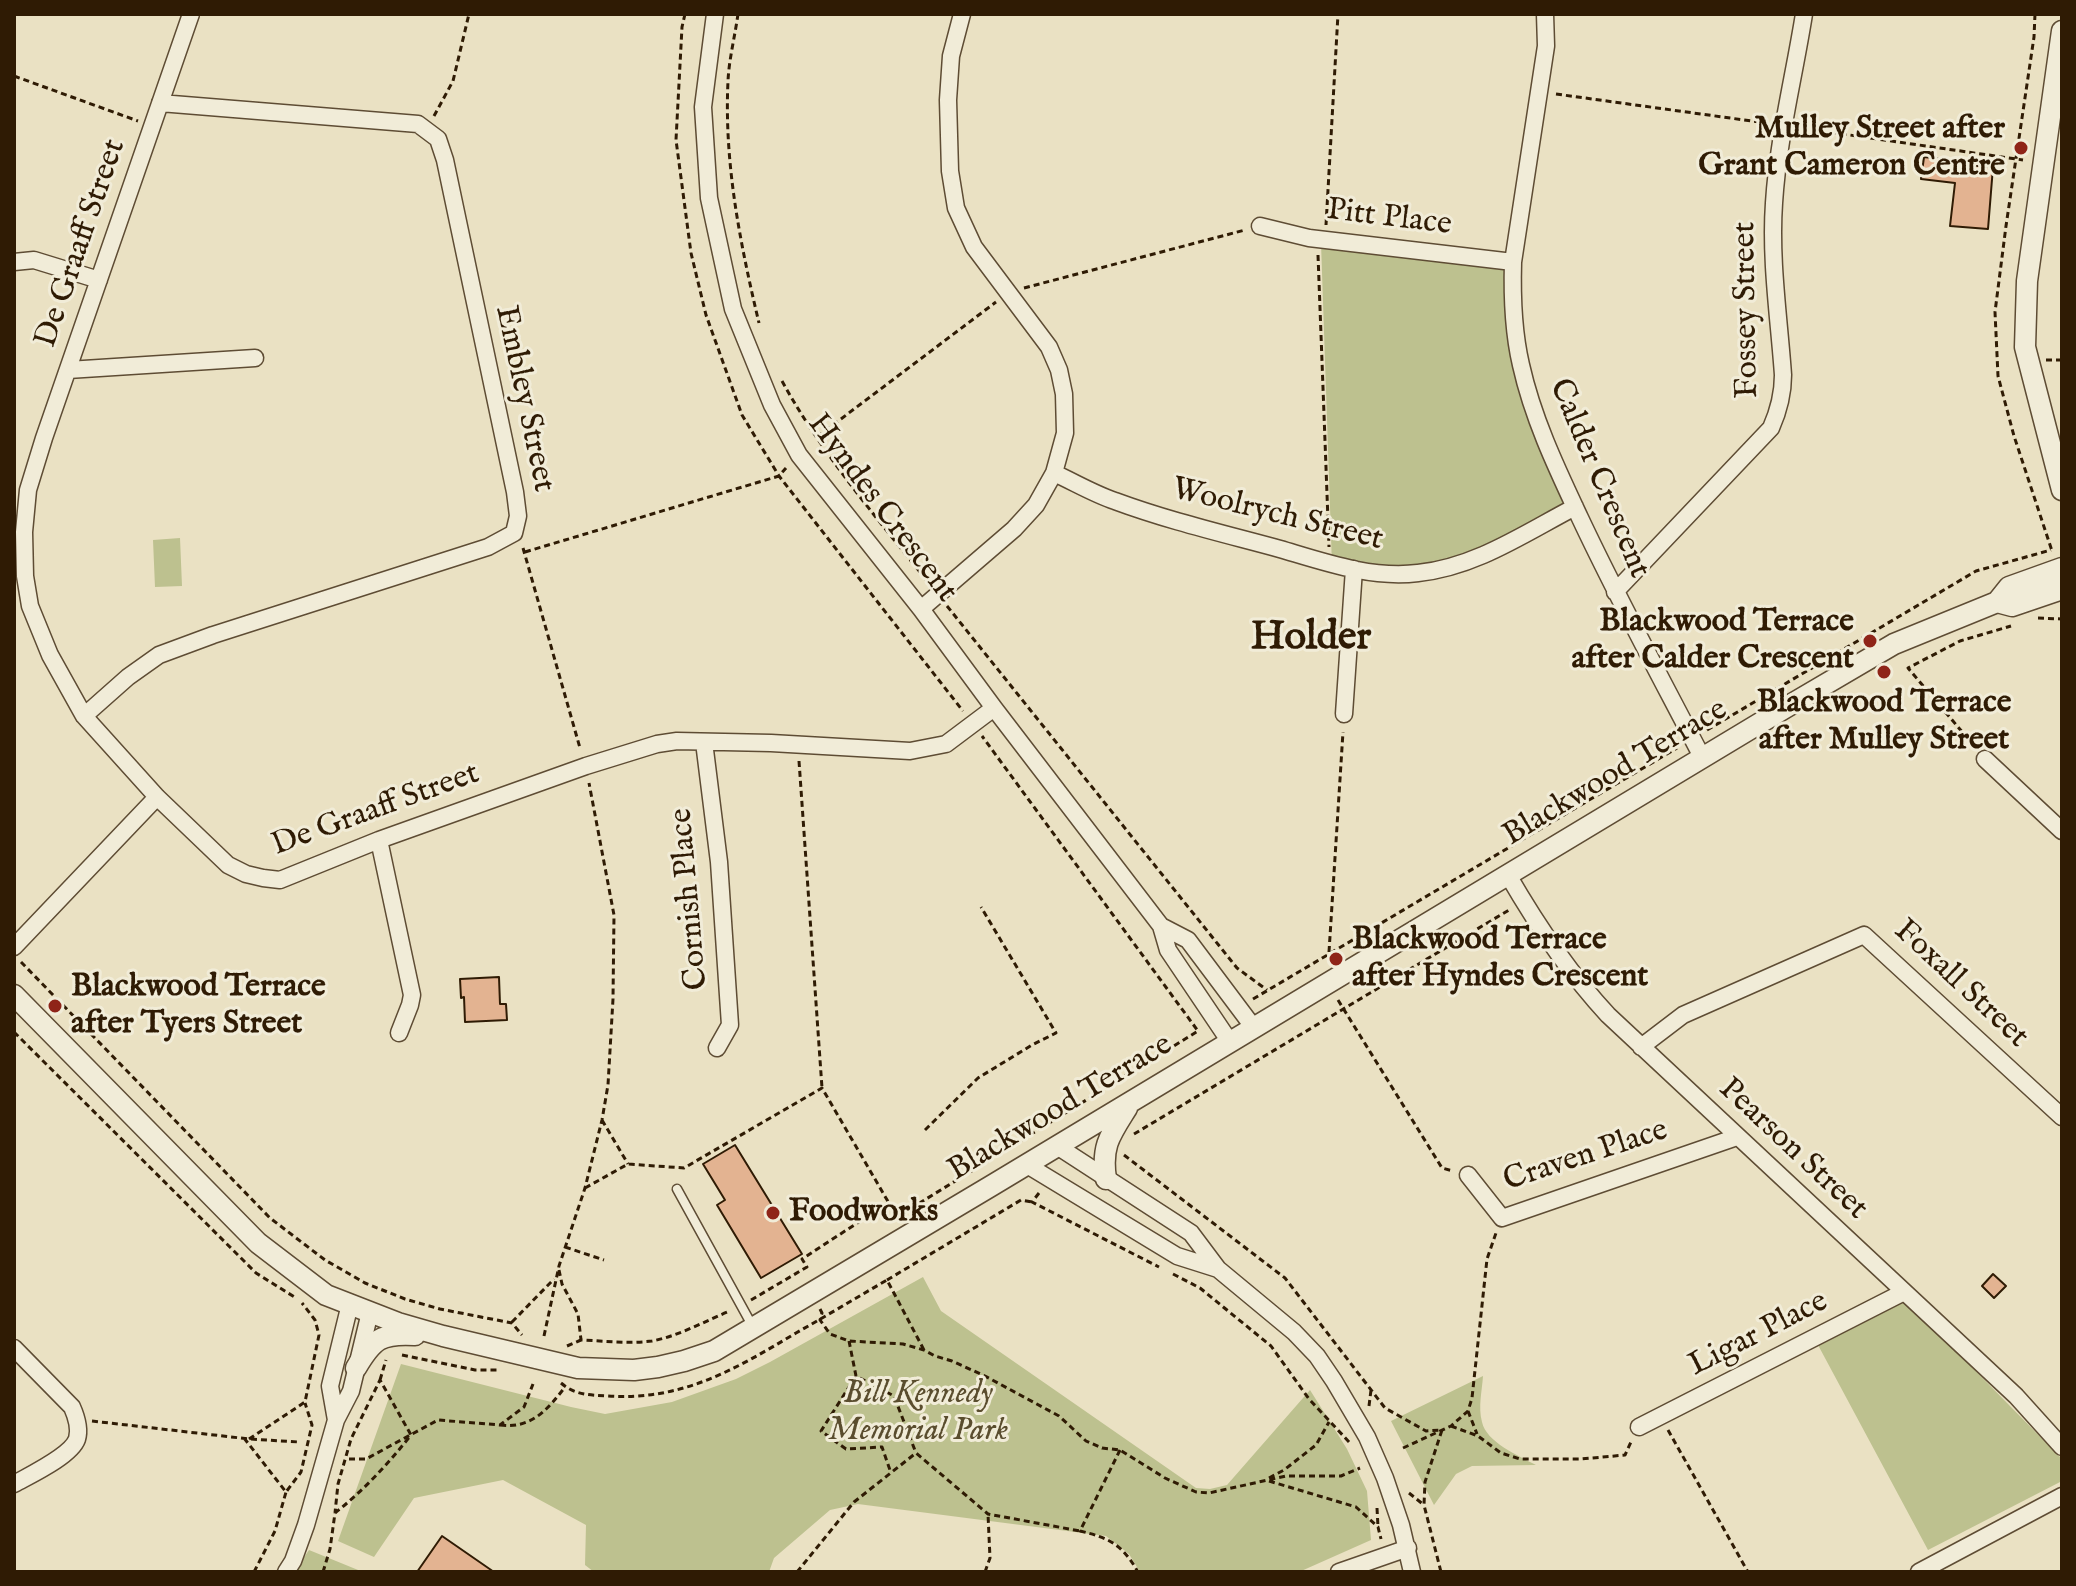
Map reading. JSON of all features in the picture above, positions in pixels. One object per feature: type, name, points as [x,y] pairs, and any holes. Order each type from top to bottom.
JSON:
[{"type":"street","name":"De Graaff Street","points":[[191,14],[28,490],[24,532],[25,576],[30,606],[50,655],[84,716],[157,797],[228,865],[246,874],[280,880],[379,840],[657,744],[677,741],[910,751],[946,744],[994,708]]},
{"type":"street","name":"Hyndes Crescent","points":[[715,14],[703,107],[709,198],[733,309],[772,405],[799,455],[921,609],[1161,926],[1168,950],[1230,1042]]},
{"type":"street","points":[[921,609],[1027,516],[1042,497],[1054,473],[1065,433],[1064,394],[1059,370],[1049,347],[974,247],[956,208],[950,171],[948,100],[951,56],[962,14]]},
{"type":"street","name":"Calder Crescent","points":[[1545,14],[1546,46],[1513,262],[1512,298],[1520,364],[1541,429],[1575,507],[1615,592],[1702,757]]},
{"type":"street","name":"Fossey Street","points":[[1615,592],[1771,428],[1779,409],[1783,375],[1773,230],[1774,200],[1804,14]]},
{"type":"street","points":[[2062,31],[2027,281],[2025,347],[2062,490]]},
{"type":"street","points":[[160,103],[418,124],[426,130]]},
{"type":"street","name":"Embley Street","points":[[84,716],[128,677],[159,655],[488,547],[514,533],[518,516],[515,492],[445,160],[438,139],[426,130]]},
{"type":"street","name":"Pitt Place","points":[[1260,226],[1321,240],[1513,262]]},
{"type":"street","points":[[14,262],[34,260],[99,280]]},
{"type":"street","points":[[68,370],[255,358]]},
{"type":"street","name":"Woolrych Street","points":[[1054,473],[1112,500],[1151,513],[1376,573],[1416,574],[1456,566],[1482,557],[1575,507]]},
{"type":"street","name":"Blackwood Terrace","points":[[14,995],[258,1243],[326,1295],[398,1323],[578,1368],[634,1370],[684,1361],[714,1351],[753,1328],[1894,644],[1997,602],[2009,587],[2062,568]]},
{"type":"street","points":[[1344,714],[1354,569]]},
{"type":"street","name":"Blackwood Terrace","points":[[1997,602],[2012,606],[2062,589]]},
{"type":"street","name":"Cornish Place","points":[[704,742],[719,862],[730,1025],[717,1048]]},
{"type":"street","points":[[1985,759],[2062,831]]},
{"type":"street","points":[[14,947],[157,797]]},
{"type":"street","points":[[379,840],[412,995],[399,1033]]},
{"type":"street","name":"Pearson Street","points":[[1508,875],[1569,971],[1608,1015],[2016,1396],[2062,1447]]},
{"type":"street","name":"Hyndes Crescent","points":[[1161,926],[1188,940],[1254,1028]]},
{"type":"street","name":"Foxall Street","points":[[1641,1047],[1683,1015],[1864,935],[2062,1117]]},
{"type":"street","points":[[1106,1179],[1104,1151],[1111,1132],[1131,1101]]},
{"type":"street","name":"Craven Place","points":[[1468,1175],[1502,1218],[1737,1137]]},
{"type":"street","points":[[1057,1146],[1191,1233],[1218,1269],[1294,1332],[1317,1356],[1367,1437],[1385,1478],[1408,1548],[1412,1572]]},
{"type":"street","points":[[1027,1165],[1177,1256],[1218,1269]]},
{"type":"street","name":"Ligar Place","points":[[1639,1427],[1904,1292]]},
{"type":"street","points":[[336,1420],[330,1386],[350,1304]]},
{"type":"street","points":[[286,1572],[306,1525],[336,1420],[351,1391],[370,1312]]},
{"type":"street","points":[[356,1368],[369,1347],[395,1334],[443,1336]]},
{"type":"street","points":[[14,1348],[72,1407],[77,1419],[77,1438],[67,1452],[14,1484]]},
{"type":"street","points":[[1919,1572],[2062,1496]]},
{"type":"street","points":[[1339,1572],[1408,1548]]},
{"type":"lane","points":[[677,1189],[753,1328]]},
{"type":"path","points":[[426,130],[453,81],[469,14]]},
{"type":"path","points":[[738,14],[728,80],[730,169],[741,248],[762,335]]},
{"type":"path","points":[[1330,563],[1321,240],[1338,14]]},
{"type":"path","points":[[2017,159],[2035,14]]},
{"type":"path","points":[[14,76],[152,126]]},
{"type":"path","points":[[816,439],[1008,292],[1260,226]]},
{"type":"path","points":[[780,376],[801,417],[830,459],[1237,968],[1267,990]]},
{"type":"path","points":[[544,1336],[559,1266],[585,1188],[608,1085],[613,1013],[614,915],[586,766],[525,552],[779,476],[973,724],[1198,1031]]},
{"type":"path","points":[[1238,1007],[1976,571],[2051,550]]},
{"type":"path","points":[[2039,618],[2062,619]]},
{"type":"path","points":[[1985,759],[1908,668],[1960,641],[2013,626]]},
{"type":"path","points":[[798,745],[822,1088],[897,1217],[1215,1021]]},
{"type":"path","points":[[1132,1136],[1524,901]]},
{"type":"path","points":[[925,1130],[978,1078],[1056,1033],[981,907]]},
{"type":"path","points":[[14,955],[270,1218],[325,1260],[365,1283],[405,1299],[512,1323],[557,1276]]},
{"type":"path","points":[[14,1032],[256,1273],[302,1302],[315,1320],[319,1335],[305,1402],[312,1425],[301,1472],[286,1492],[275,1531],[254,1572]]},
{"type":"path","points":[[1028,1038],[1032,1045]]},
{"type":"path","points":[[984,1065],[988,1071]]},
{"type":"path","points":[[585,1188],[628,1164],[684,1168],[822,1088]]},
{"type":"path","points":[[602,1120],[628,1164]]},
{"type":"path","points":[[820,1320],[1021,1200],[1032,1202]]},
{"type":"path","points":[[559,1266],[562,1284],[578,1314],[581,1340],[630,1343],[654,1340],[741,1306],[807,1267],[802,1259],[889,1203]]},
{"type":"path","points":[[1403,1448],[1451,1426],[1468,1411],[1487,1259],[1502,1218]]},
{"type":"path","points":[[565,1247],[604,1260]]},
{"type":"path","points":[[887,1280],[924,1350]]},
{"type":"path","points":[[830,1334],[849,1341],[903,1344],[985,1376],[1059,1416],[1086,1441],[1102,1448],[1120,1450],[1165,1478],[1196,1492],[1209,1493],[1286,1476],[1341,1476],[1360,1468]]},
{"type":"path","points":[[849,1341],[856,1376],[821,1431],[846,1449],[882,1447],[891,1473]]},
{"type":"path","points":[[323,1572],[330,1549],[338,1484],[351,1439],[380,1380],[389,1352]]},
{"type":"path","points":[[856,1376],[894,1396],[916,1453],[988,1514],[1103,1537],[1118,1545],[1138,1572]]},
{"type":"path","points":[[380,1380],[411,1435]]},
{"type":"path","points":[[500,1425],[524,1407],[533,1384]]},
{"type":"path","points":[[349,1459],[366,1459],[438,1420],[513,1427],[548,1410],[565,1387]]},
{"type":"path","points":[[247,1438],[305,1402]]},
{"type":"path","points":[[1468,1411],[1478,1436]]},
{"type":"path","points":[[1660,1417],[1748,1572]]},
{"type":"path","points":[[77,1419],[299,1442]]},
{"type":"path","points":[[1266,1480],[1316,1445],[1329,1422]]},
{"type":"path","points":[[1451,1426],[1478,1436],[1501,1453],[1520,1459],[1625,1455],[1639,1427]]},
{"type":"path","points":[[335,1513],[360,1493],[411,1435]]},
{"type":"path","points":[[247,1438],[286,1492]]},
{"type":"path","points":[[1080,1531],[1120,1450]]},
{"type":"path","points":[[797,1572],[854,1502],[916,1453]]},
{"type":"path","points":[[1266,1480],[1356,1507],[1378,1527],[1382,1541],[1380,1558]]},
{"type":"path","points":[[985,1572],[990,1558],[988,1514]]},
{"type":"green space","points":[[1321,243],[1507,266],[1523,382],[1571,507],[1439,576],[1332,566]]},
{"type":"green space","points":[[180,538],[182,586],[155,587],[153,540]]},
{"type":"green space","name":"Bill Kennedy Memorial Park","points":[[923,1277],[941,1311],[1196,1488],[1227,1485],[1310,1390],[1347,1449],[1367,1491],[1371,1540],[1299,1572],[1140,1572],[1129,1554],[1106,1536],[858,1504],[830,1510],[774,1558],[769,1572],[594,1572],[585,1565],[586,1525],[503,1480],[414,1498],[374,1557],[338,1541],[401,1364],[605,1414],[672,1402],[736,1379]]},
{"type":"green space","points":[[1903,1297],[2062,1459],[2062,1481],[1928,1550],[1818,1345]]},
{"type":"green space","points":[[1483,1376],[1480,1411],[1485,1429],[1504,1448],[1536,1465],[1472,1466],[1456,1474],[1434,1505],[1391,1421]]},
{"type":"green space","points":[[309,1550],[363,1572],[294,1572]]},
{"type":"building","points":[[1924,157],[1949,160],[1949,164],[1993,167],[1988,229],[1950,226],[1955,183],[1921,179]]},
{"type":"building","points":[[499,977],[500,1004],[506,1004],[507,1020],[465,1022],[460,979]]},
{"type":"building","points":[[735,1145],[802,1254],[761,1278],[717,1205],[725,1200],[703,1164]]},
{"type":"building","points":[[1993,1274],[2006,1286],[1994,1298],[1982,1286]]},
{"type":"building","points":[[442,1536],[494,1572],[417,1572]]},
{"type":"place","name":"Mulley Street after Grant Cameron Centre","points":[[2021,148]]},
{"type":"place","name":"Blackwood Terrace after Calder Crescent","points":[[1870,641]]},
{"type":"place","name":"Blackwood Terrace after Mulley Street","points":[[1884,672]]},
{"type":"place","name":"Blackwood Terrace after Hyndes Crescent","points":[[1336,959]]},
{"type":"place","name":"Blackwood Terrace after Tyers Street","points":[[55,1006]]},
{"type":"place","name":"Foodworks","points":[[773,1213]]},
{"type":"district","name":"Holder","points":[[1311,640]]}]
